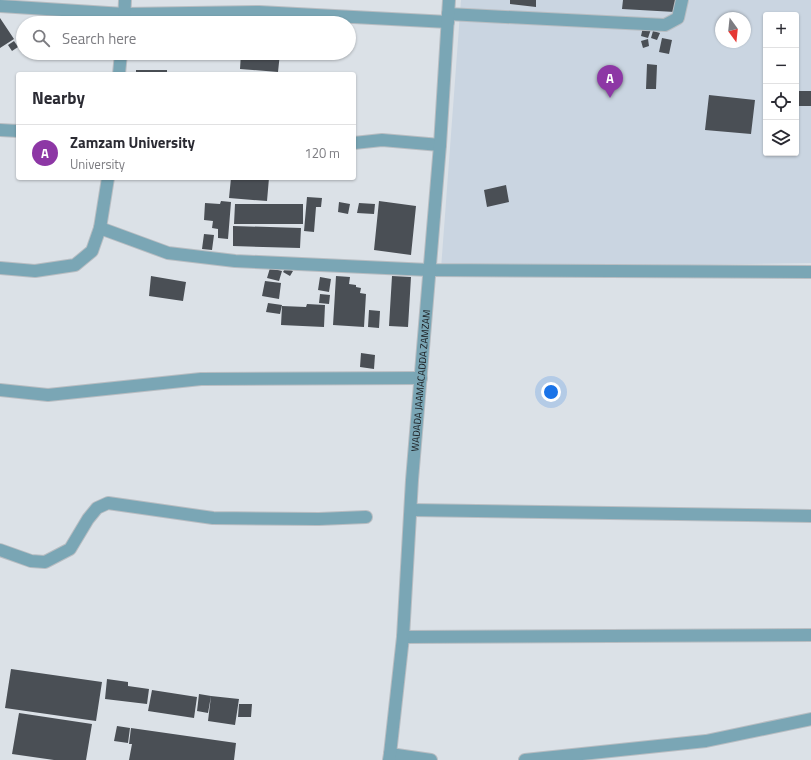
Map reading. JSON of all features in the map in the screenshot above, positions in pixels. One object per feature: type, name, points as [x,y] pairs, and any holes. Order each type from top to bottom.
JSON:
[{"type":"street","points":[[124,16],[125,0]]},
{"type":"street","name":"WADADA JAAMACADDA ZAMZAM","points":[[389,757],[403,637],[429,270],[440,145],[449,0]]},
{"type":"street","points":[[169,16],[259,12],[665,25],[678,18],[682,0]]},
{"type":"street","points":[[0,6],[103,16]]},
{"type":"street","points":[[120,72],[121,60]]},
{"type":"street","points":[[0,130],[16,131]]},
{"type":"street","points":[[356,143],[382,140],[440,145]]},
{"type":"street","points":[[0,268],[35,271],[75,265],[92,251],[100,228],[108,180]]},
{"type":"street","points":[[100,228],[168,253],[235,261],[429,270],[811,272]]},
{"type":"street","points":[[0,390],[48,395],[201,379],[421,378]]},
{"type":"street","points":[[0,550],[31,561],[45,562],[70,549],[88,519],[97,508],[108,504],[213,518],[319,520],[366,517]]},
{"type":"street","points":[[411,510],[811,516]]},
{"type":"street","points":[[403,637],[811,635]]},
{"type":"street","points":[[525,760],[706,742],[811,720]]},
{"type":"street","points":[[389,757],[431,760]]},
{"type":"shaded area","points":[[461,0],[811,0],[811,263],[441,269]]},
{"type":"building","points":[[510,0],[536,0],[536,7],[510,4]]},
{"type":"building","points":[[623,0],[676,0],[675,12],[622,9]]},
{"type":"building","points":[[0,18],[14,39],[0,48]]},
{"type":"building","points":[[643,27],[651,29],[648,38],[641,36]]},
{"type":"building","points":[[653,31],[660,33],[657,40],[651,38]]},
{"type":"building","points":[[662,38],[672,40],[669,54],[659,52]]},
{"type":"building","points":[[648,39],[649,46],[643,48],[641,41]]},
{"type":"building","points":[[14,41],[16,48],[12,51],[8,45]]},
{"type":"building","points":[[241,60],[279,60],[278,72],[240,69]]},
{"type":"building","points":[[647,64],[657,65],[656,89],[646,89]]},
{"type":"building","points":[[136,70],[167,70],[167,72],[136,72]]},
{"type":"building","points":[[799,91],[811,91],[811,106],[799,106]]},
{"type":"building","points":[[709,95],[755,100],[751,134],[705,130]]},
{"type":"building","points":[[231,180],[269,180],[267,201],[229,198]]},
{"type":"building","points":[[506,185],[509,202],[487,207],[484,190]]},
{"type":"building","points":[[307,197],[322,198],[321,207],[316,207],[314,232],[304,231]]},
{"type":"building","points":[[221,201],[231,202],[228,239],[218,238],[218,229],[212,228],[213,221],[204,220],[205,203],[220,204]]},
{"type":"building","points":[[379,201],[416,206],[411,255],[374,250]]},
{"type":"building","points":[[339,202],[350,204],[348,214],[338,212]]},
{"type":"building","points":[[359,203],[375,204],[374,214],[357,213]]},
{"type":"building","points":[[235,204],[303,204],[303,224],[234,224]]},
{"type":"building","points":[[233,226],[301,228],[300,248],[233,246]]},
{"type":"building","points":[[204,234],[214,235],[212,250],[202,249]]},
{"type":"building","points":[[286,267],[293,271],[290,276],[283,272]]},
{"type":"building","points":[[270,268],[282,271],[279,281],[267,278]]},
{"type":"building","points":[[151,276],[186,282],[183,301],[149,296]]},
{"type":"building","points":[[336,276],[350,277],[349,284],[356,285],[356,287],[361,288],[360,293],[366,294],[364,327],[333,325]]},
{"type":"building","points":[[392,276],[411,277],[408,327],[389,326]]},
{"type":"building","points":[[320,277],[331,279],[329,292],[318,290]]},
{"type":"building","points":[[265,281],[281,283],[279,299],[262,296]]},
{"type":"building","points":[[320,294],[330,295],[329,304],[319,303]]},
{"type":"building","points":[[268,303],[282,305],[280,314],[266,312]]},
{"type":"building","points":[[307,304],[325,305],[324,327],[281,325],[282,306],[306,307]]},
{"type":"building","points":[[369,310],[380,311],[379,328],[368,327]]},
{"type":"building","points":[[361,353],[375,355],[374,369],[360,367]]},
{"type":"building","points":[[11,669],[102,682],[96,721],[5,708]]},
{"type":"building","points":[[107,679],[128,682],[128,686],[149,689],[147,704],[105,699]]},
{"type":"building","points":[[152,690],[197,697],[194,718],[148,711]]},
{"type":"building","points":[[199,694],[211,696],[208,713],[197,711]]},
{"type":"building","points":[[211,696],[239,699],[235,725],[208,721]]},
{"type":"building","points":[[239,704],[252,704],[251,717],[238,717]]},
{"type":"building","points":[[19,713],[92,724],[86,760],[54,760],[12,754]]},
{"type":"building","points":[[117,726],[130,728],[128,743],[114,741]]},
{"type":"building","points":[[131,728],[236,743],[234,760],[129,760],[132,744],[129,744]]},
{"type":"place","name":"Zamzam University","points":[[610,98]]}]
